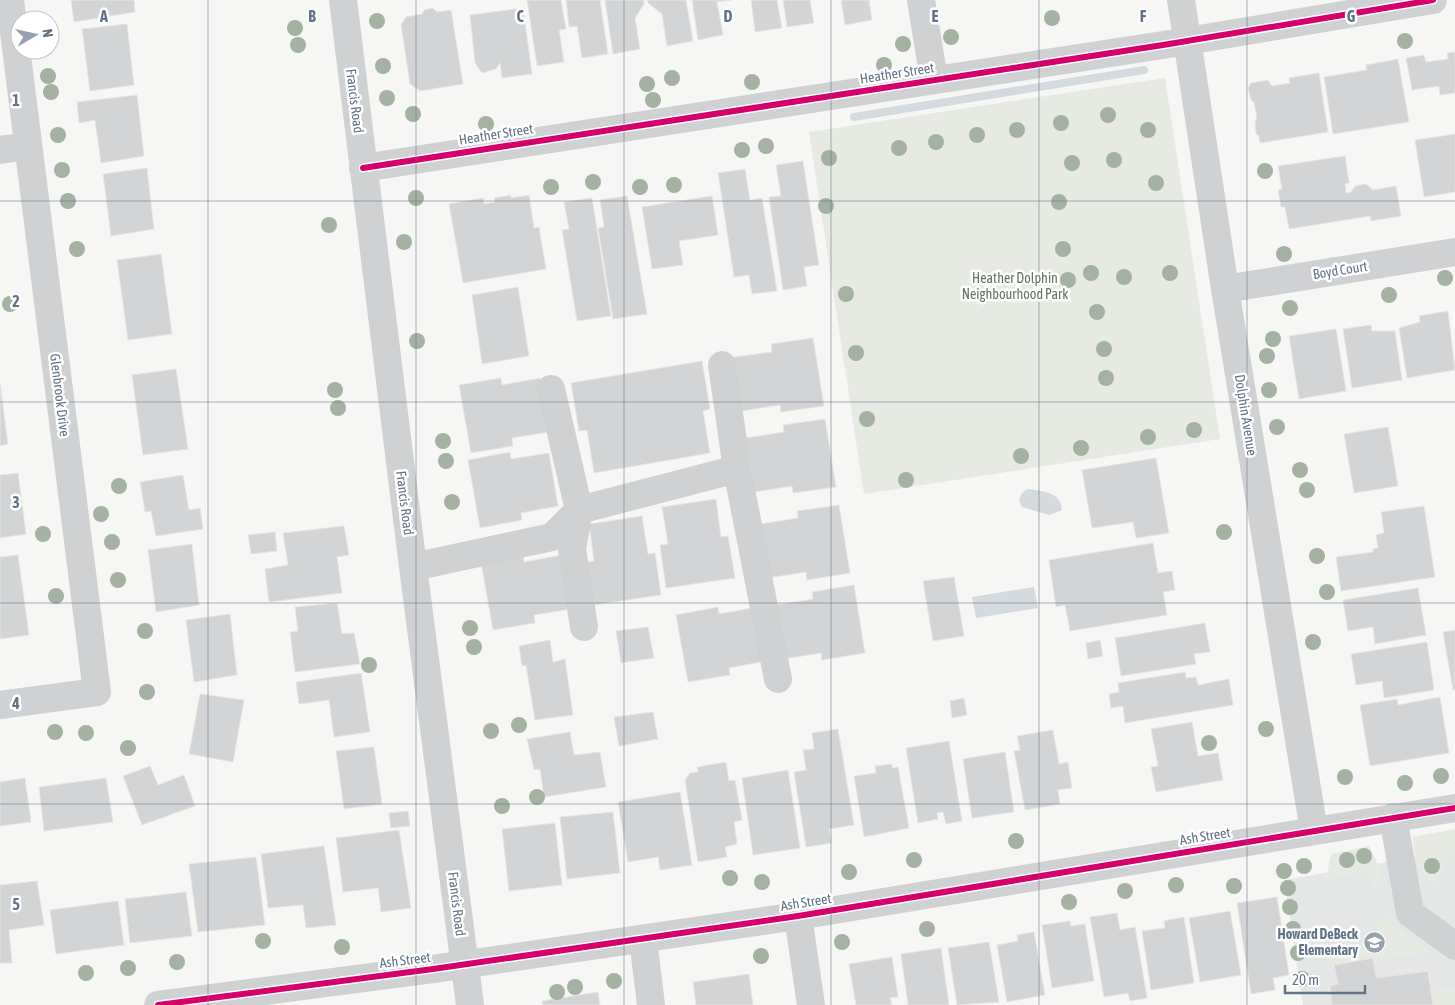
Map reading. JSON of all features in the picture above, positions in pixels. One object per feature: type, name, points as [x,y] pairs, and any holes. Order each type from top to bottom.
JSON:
[{"type":"street","name":"Glenbrook Drive","points":[[0,705],[97,692],[10,0]]},
{"type":"street","name":"Francis Road","points":[[343,0],[413,567],[470,1005]]},
{"type":"street","points":[[921,0],[934,80]]},
{"type":"street","name":"Dolphin Avenue","points":[[1181,0],[1225,289],[1314,830]]},
{"type":"street","name":"Heather Street","points":[[364,168],[1187,41],[1433,0]]},
{"type":"street","points":[[0,150],[28,146]]},
{"type":"street","name":"Boyd Court","points":[[1225,289],[1455,252]]},
{"type":"street","points":[[722,365],[737,469],[778,679]]},
{"type":"street","points":[[551,389],[579,510],[572,549],[584,627]]},
{"type":"street","points":[[413,567],[552,537],[579,510],[737,469]]},
{"type":"street","name":"Ash Street","points":[[158,1005],[465,965],[798,916],[1455,808]]},
{"type":"street","points":[[1393,817],[1410,913],[1455,946]]},
{"type":"street","points":[[798,916],[812,1005]]},
{"type":"street","points":[[643,939],[651,1005]]},
{"type":"shaded area","points":[[1027,489],[1055,496],[1061,504],[1062,510],[1049,515],[1022,507],[1019,500],[1022,493]]},
{"type":"shaded area","points":[[1034,587],[1038,608],[976,618],[972,597]]},
{"type":"shaded area","name":"Howard DeBeck Elementary","points":[[1455,850],[1455,1005],[1303,1005],[1284,880]]},
{"type":"green space","name":"Heather Dolphin Neighbourhood Park","points":[[1165,78],[1220,439],[864,494],[809,132]]},
{"type":"green space","points":[[1455,829],[1455,856],[1449,857],[1436,884],[1420,869],[1412,837]]},
{"type":"green space","points":[[1369,846],[1379,867],[1383,888],[1372,890],[1369,872],[1326,879],[1331,854]]},
{"type":"green space","points":[[1389,918],[1390,924],[1432,952],[1373,961],[1373,958],[1335,965],[1335,968],[1322,958],[1320,949],[1379,941],[1376,920]]},
{"type":"green space","points":[[1455,987],[1455,1005],[1433,1005],[1431,991]]},
{"type":"building","points":[[71,0],[134,0],[135,12],[74,22]]},
{"type":"building","points":[[527,0],[561,0],[566,29],[559,30],[564,62],[537,66]]},
{"type":"building","points":[[566,0],[600,0],[608,54],[582,58],[577,26],[569,27]]},
{"type":"building","points":[[605,0],[644,0],[644,4],[635,18],[640,49],[613,54]]},
{"type":"building","points":[[647,0],[686,0],[693,41],[667,46],[662,14],[648,3]]},
{"type":"building","points":[[692,0],[731,0],[717,2],[723,35],[698,40]]},
{"type":"building","points":[[751,0],[777,0],[782,28],[755,32]]},
{"type":"building","points":[[783,0],[810,0],[814,23],[787,27]]},
{"type":"building","points":[[841,0],[869,0],[872,20],[845,25]]},
{"type":"building","points":[[433,8],[437,12],[451,10],[463,84],[420,91],[410,84],[401,25],[406,17],[422,14],[424,10]]},
{"type":"building","points":[[523,8],[532,74],[502,78],[500,63],[496,69],[482,73],[475,63],[470,15]]},
{"type":"building","points":[[127,24],[134,85],[90,91],[82,29]]},
{"type":"building","points":[[1455,52],[1455,93],[1440,95],[1439,86],[1412,90],[1406,58],[1424,55],[1426,62],[1448,59],[1447,53]]},
{"type":"building","points":[[1398,59],[1409,122],[1333,134],[1324,77],[1367,70],[1366,65]]},
{"type":"building","points":[[1319,73],[1328,132],[1260,143],[1259,136],[1256,134],[1255,121],[1257,118],[1254,102],[1251,100],[1248,88],[1251,83],[1268,80],[1272,86],[1290,83],[1289,78]]},
{"type":"building","points":[[137,95],[144,156],[101,163],[95,120],[79,123],[77,102]]},
{"type":"building","points":[[1455,134],[1455,192],[1424,197],[1415,140]]},
{"type":"building","points":[[1345,156],[1349,183],[1345,184],[1346,193],[1351,192],[1355,186],[1366,184],[1373,190],[1396,186],[1401,216],[1371,221],[1370,216],[1289,229],[1285,207],[1281,207],[1278,190],[1282,189],[1278,166]]},
{"type":"building","points":[[803,161],[819,265],[804,267],[807,286],[783,290],[769,197],[781,196],[776,165]]},
{"type":"building","points":[[147,168],[154,229],[111,236],[103,174]]},
{"type":"building","points":[[745,169],[750,200],[762,198],[777,291],[752,294],[749,275],[734,277],[718,173]]},
{"type":"building","points":[[511,195],[511,198],[529,195],[534,228],[539,227],[546,269],[463,283],[449,204],[483,198],[484,204],[495,202],[494,198]]},
{"type":"building","points":[[627,196],[647,314],[613,319],[598,228],[604,227],[600,200]]},
{"type":"building","points":[[712,196],[718,235],[679,241],[683,265],[652,269],[642,207]]},
{"type":"building","points":[[592,198],[611,316],[577,321],[562,230],[569,229],[564,202]]},
{"type":"building","points":[[161,254],[172,334],[128,340],[117,260]]},
{"type":"building","points":[[518,287],[529,356],[482,364],[472,295]]},
{"type":"building","points":[[1448,311],[1455,370],[1407,378],[1399,328],[1420,322],[1419,316]]},
{"type":"building","points":[[1371,325],[1372,331],[1395,331],[1402,380],[1352,388],[1343,329]]},
{"type":"building","points":[[1336,329],[1346,391],[1299,399],[1289,336]]},
{"type":"building","points":[[813,338],[824,406],[781,412],[780,405],[742,411],[734,357],[772,352],[771,344]]},
{"type":"building","points":[[702,361],[710,409],[703,411],[710,453],[594,473],[587,430],[579,431],[571,383]]},
{"type":"building","points":[[176,369],[188,449],[143,455],[132,375]]},
{"type":"building","points":[[501,378],[502,385],[540,378],[549,432],[512,438],[513,446],[471,453],[459,385]]},
{"type":"building","points":[[0,383],[8,444],[0,446]]},
{"type":"building","points":[[825,419],[836,487],[793,493],[792,486],[754,492],[746,438],[784,432],[783,425]]},
{"type":"building","points":[[1388,427],[1398,486],[1354,493],[1344,434]]},
{"type":"building","points":[[510,452],[511,459],[549,453],[558,506],[521,513],[522,520],[480,528],[468,460]]},
{"type":"building","points":[[1156,458],[1169,533],[1136,538],[1133,522],[1092,528],[1082,470]]},
{"type":"building","points":[[18,473],[26,534],[0,538],[0,475]]},
{"type":"building","points":[[183,475],[189,510],[200,508],[203,529],[156,536],[151,511],[145,512],[140,482]]},
{"type":"building","points":[[716,499],[721,537],[728,536],[735,578],[666,588],[660,545],[668,544],[662,507]]},
{"type":"building","points":[[839,505],[850,573],[807,580],[806,572],[768,578],[760,524],[798,518],[797,511]]},
{"type":"building","points":[[1424,506],[1435,577],[1341,591],[1336,557],[1373,552],[1373,549],[1378,548],[1376,535],[1384,533],[1381,512]]},
{"type":"building","points":[[642,516],[648,554],[655,553],[661,595],[593,605],[587,562],[594,561],[589,524]]},
{"type":"building","points":[[344,526],[349,555],[337,557],[342,593],[269,602],[265,569],[288,565],[283,533]]},
{"type":"building","points":[[275,532],[277,551],[251,554],[248,535]]},
{"type":"building","points":[[1153,543],[1158,573],[1172,571],[1175,590],[1163,592],[1167,615],[1070,631],[1065,605],[1056,607],[1049,560]]},
{"type":"building","points":[[192,544],[199,605],[156,612],[148,550]]},
{"type":"building","points":[[18,555],[29,635],[0,639],[0,557]]},
{"type":"building","points":[[523,555],[524,562],[562,555],[571,609],[534,615],[535,623],[493,630],[481,562]]},
{"type":"building","points":[[954,577],[964,636],[933,641],[923,581]]},
{"type":"building","points":[[854,585],[865,653],[822,660],[821,653],[783,659],[775,605],[813,599],[812,592]]},
{"type":"building","points":[[1418,588],[1426,635],[1375,644],[1373,627],[1348,631],[1343,600]]},
{"type":"building","points":[[337,603],[342,634],[354,633],[360,664],[295,672],[290,632],[298,631],[295,607]]},
{"type":"building","points":[[718,607],[719,614],[757,607],[766,661],[729,668],[730,675],[688,682],[676,615]]},
{"type":"building","points":[[230,614],[237,675],[194,682],[186,620]]},
{"type":"building","points":[[1205,623],[1210,652],[1194,654],[1196,664],[1121,676],[1115,638]]},
{"type":"building","points":[[648,627],[654,658],[621,663],[616,631]]},
{"type":"building","points":[[1455,630],[1455,690],[1453,690],[1443,632]]},
{"type":"building","points":[[550,640],[553,662],[565,659],[573,715],[535,720],[526,665],[522,666],[519,646]]},
{"type":"building","points":[[1100,640],[1103,656],[1088,659],[1086,643]]},
{"type":"building","points":[[1427,642],[1434,690],[1384,698],[1382,681],[1356,685],[1351,654]]},
{"type":"building","points":[[1185,672],[1186,678],[1196,677],[1198,685],[1229,679],[1233,705],[1125,723],[1123,706],[1111,708],[1109,694],[1119,692],[1118,683]]},
{"type":"building","points":[[361,673],[370,732],[334,737],[329,700],[299,704],[296,682]]},
{"type":"building","points":[[200,694],[244,700],[233,762],[189,754]]},
{"type":"building","points":[[1440,697],[1449,753],[1370,766],[1360,705],[1397,699],[1398,705]]},
{"type":"building","points":[[964,698],[967,715],[952,718],[950,701]]},
{"type":"building","points":[[653,712],[658,739],[619,746],[614,717]]},
{"type":"building","points":[[1192,722],[1198,756],[1218,753],[1223,780],[1156,792],[1151,767],[1158,766],[1151,729]]},
{"type":"building","points":[[838,729],[854,825],[829,829],[832,843],[806,847],[794,772],[806,770],[803,750],[814,749],[812,733]]},
{"type":"building","points":[[1053,730],[1059,764],[1068,762],[1072,788],[1058,790],[1060,804],[1025,810],[1014,751],[1020,750],[1017,736]]},
{"type":"building","points":[[570,732],[574,755],[600,752],[606,787],[544,797],[540,769],[534,770],[527,739]]},
{"type":"building","points":[[949,741],[962,821],[946,824],[943,812],[937,813],[938,819],[918,823],[906,748]]},
{"type":"building","points":[[374,747],[382,804],[344,809],[336,751]]},
{"type":"building","points":[[1005,752],[1014,812],[972,818],[963,759]]},
{"type":"building","points":[[726,762],[729,781],[735,780],[742,820],[734,822],[737,844],[725,847],[727,857],[698,862],[685,780],[690,773],[698,772],[697,767]]},
{"type":"building","points":[[892,764],[892,768],[898,767],[909,828],[864,837],[854,776],[876,773],[875,766]]},
{"type":"building","points":[[150,766],[158,785],[184,775],[195,806],[142,825],[123,776]]},
{"type":"building","points":[[788,770],[800,848],[753,855],[742,778]]},
{"type":"building","points":[[25,778],[31,822],[0,826],[0,782]]},
{"type":"building","points":[[106,778],[113,822],[44,831],[39,787]]},
{"type":"building","points":[[680,792],[692,865],[660,870],[658,857],[628,862],[618,802]]},
{"type":"building","points":[[408,811],[410,826],[391,828],[389,813]]},
{"type":"building","points":[[613,812],[620,873],[567,879],[560,817]]},
{"type":"building","points":[[555,823],[562,885],[509,891],[502,829]]},
{"type":"building","points":[[399,830],[411,908],[381,912],[378,888],[343,892],[336,838]]},
{"type":"building","points":[[324,846],[336,925],[306,928],[303,905],[268,908],[261,854]]},
{"type":"building","points":[[256,857],[265,925],[198,932],[189,864]]},
{"type":"building","points":[[37,881],[44,925],[9,930],[12,963],[0,963],[0,885]]},
{"type":"building","points":[[186,892],[192,936],[130,943],[125,899]]},
{"type":"building","points":[[1277,897],[1289,975],[1273,978],[1275,990],[1251,994],[1237,903]]},
{"type":"building","points":[[118,901],[124,945],[56,954],[50,910]]},
{"type":"building","points":[[1230,911],[1241,975],[1200,982],[1189,918]]},
{"type":"building","points":[[1117,913],[1120,930],[1135,927],[1147,998],[1130,1001],[1128,993],[1104,997],[1090,917]]},
{"type":"building","points":[[1184,917],[1194,983],[1151,990],[1142,931],[1165,928],[1164,921]]},
{"type":"building","points":[[1070,921],[1071,926],[1085,924],[1094,981],[1052,988],[1042,925]]},
{"type":"building","points":[[1034,932],[1045,995],[1007,1002],[997,945],[1018,941],[1017,935]]},
{"type":"building","points":[[989,942],[999,1002],[957,1005],[948,948]]},
{"type":"building","points":[[941,948],[949,1005],[908,1005],[901,954]]},
{"type":"building","points":[[892,957],[898,997],[890,998],[892,1005],[856,1005],[849,964]]},
{"type":"building","points":[[1373,958],[1376,978],[1428,971],[1433,1005],[1332,1005],[1330,986],[1338,984],[1334,965]]},
{"type":"building","points":[[749,974],[753,1005],[696,1005],[693,982]]},
{"type":"building","points":[[598,992],[600,1005],[543,1005],[542,1001]]},
{"type":"waterway","points":[[854,117],[1144,70]]},
{"type":"cycle path","points":[[363,168],[1163,45],[1433,0]]},
{"type":"cycle path","points":[[158,1005],[433,969],[798,916],[1455,808]]},
{"type":"place","name":"Howard DeBeck Elementary","points":[[1374,942]]}]
